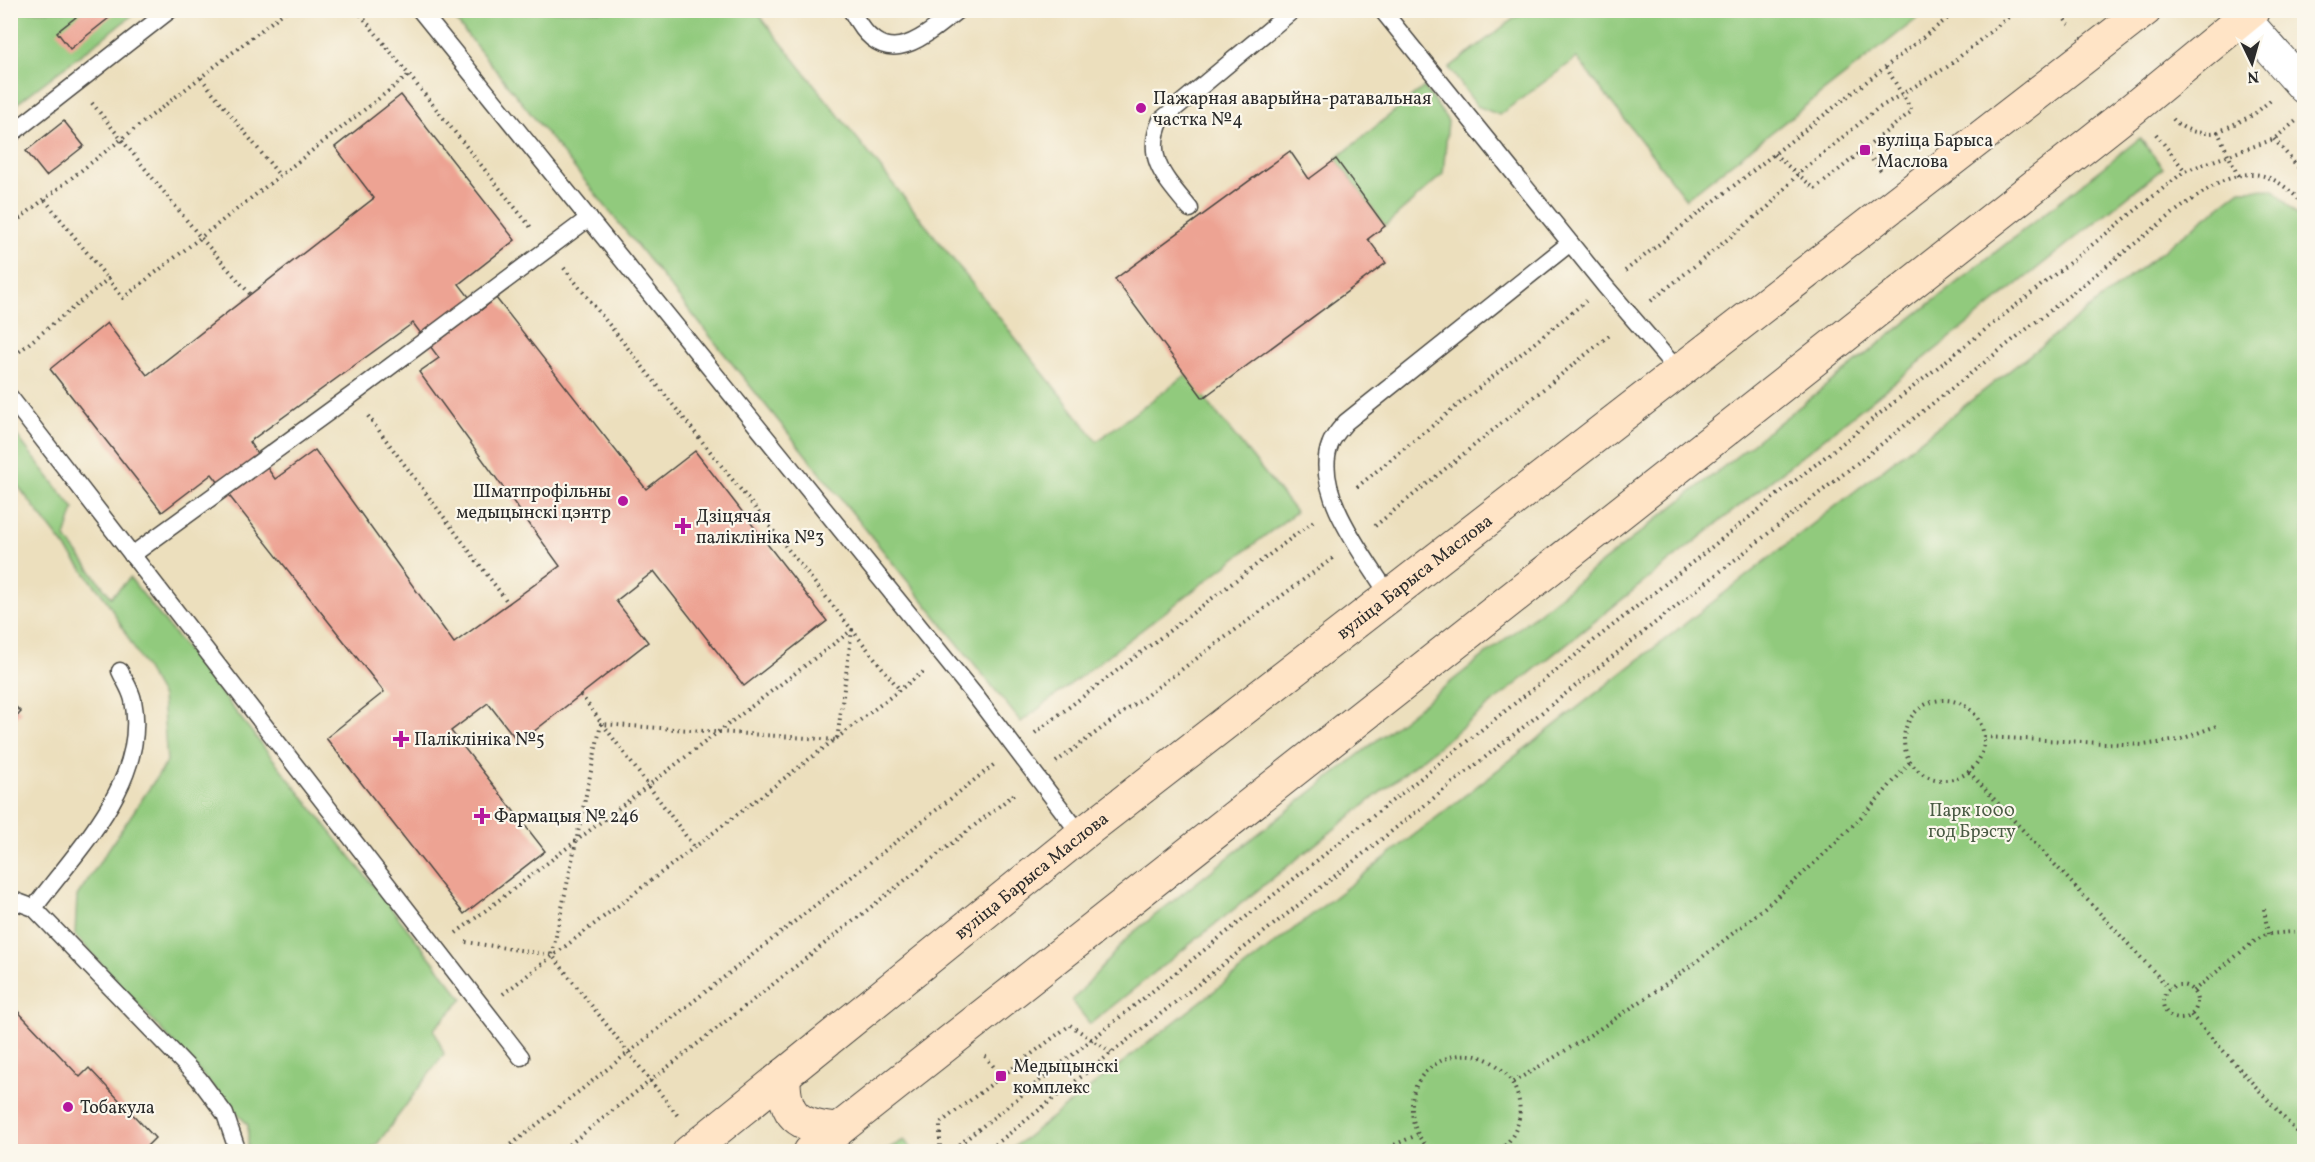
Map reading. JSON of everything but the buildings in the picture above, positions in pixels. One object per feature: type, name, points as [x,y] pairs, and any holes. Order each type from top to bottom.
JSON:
[{"type":"main road","name":"вуліца Барыса Маслова","points":[[694,1147],[1082,835],[2145,10]]},
{"type":"main road","points":[[810,1152],[2244,13]]},
{"type":"main road","points":[[784,1075],[786,1102],[789,1110],[799,1121],[812,1127],[838,1130]]},
{"type":"street","points":[[2244,13],[2301,83]]},
{"type":"lane","points":[[10,135],[170,10]]},
{"type":"lane","points":[[420,10],[1016,748],[1082,835]]},
{"type":"lane","points":[[851,10],[873,40],[893,47],[909,45],[917,41],[958,10]]},
{"type":"lane","points":[[1190,209],[1158,165],[1153,143],[1161,120],[1293,10]]},
{"type":"lane","points":[[1382,10],[1605,286],[1679,372]]},
{"type":"lane","points":[[132,555],[589,218]]},
{"type":"lane","points":[[1390,597],[1335,505],[1329,489],[1327,458],[1330,445],[1346,422],[1570,243]]},
{"type":"lane","points":[[10,397],[132,555],[442,943],[484,1008],[521,1056]]},
{"type":"lane","points":[[34,908],[115,799],[132,758],[135,737],[133,698],[120,671]]},
{"type":"lane","points":[[10,899],[34,908],[199,1079],[225,1114],[238,1152]]},
{"type":"path","points":[[10,226],[287,10]]},
{"type":"path","points":[[357,10],[900,690]]},
{"type":"path","points":[[502,1152],[627,1051],[1016,748],[1335,505],[1605,286],[1958,10]]},
{"type":"path","points":[[560,1152],[1038,776],[1356,541],[1769,206],[1798,174],[1877,109],[1947,67],[2017,10]]},
{"type":"path","points":[[1774,154],[1815,189],[1912,111],[1886,67]]},
{"type":"path","points":[[45,200],[123,298],[409,75]]},
{"type":"path","points":[[201,78],[280,176]]},
{"type":"path","points":[[77,83],[201,238],[250,294]]},
{"type":"path","points":[[2238,176],[2218,132],[2253,115],[2301,83]]},
{"type":"path","points":[[950,1152],[2185,171],[2274,139],[2297,119]]},
{"type":"path","points":[[2274,139],[2304,174]]},
{"type":"path","points":[[986,1152],[2198,195],[2238,176],[2261,174],[2289,188],[2304,205]]},
{"type":"path","points":[[10,359],[108,279]]},
{"type":"path","points":[[352,395],[509,604]]},
{"type":"path","points":[[442,943],[852,630]]},
{"type":"path","points":[[837,740],[852,630]]},
{"type":"path","points":[[484,1008],[837,740],[942,657]]},
{"type":"path","points":[[581,695],[694,847]]},
{"type":"path","points":[[1940,700],[1966,707],[1976,716],[1984,737],[1982,753],[1969,772],[1957,779],[1944,780],[1919,772],[1910,762],[1905,750],[1904,736],[1908,723],[1916,712],[1927,704],[1940,700]]},
{"type":"path","points":[[601,724],[837,740]]},
{"type":"path","points":[[552,955],[601,724]]},
{"type":"path","points":[[1984,737],[2143,745],[2179,740],[2216,726]]},
{"type":"path","points":[[1513,1083],[1622,1016],[1743,924],[1788,886],[1875,804],[1910,762]]},
{"type":"path","points":[[1969,772],[2169,988]]},
{"type":"path","points":[[2265,909],[2268,934]]},
{"type":"path","points":[[2193,990],[2256,940],[2268,934],[2304,931]]},
{"type":"path","points":[[442,943],[552,955],[627,1051],[694,1147]]},
{"type":"path","points":[[2179,984],[2193,990],[2197,1001],[2191,1015],[2175,1019],[2166,1012],[2162,1003],[2169,988],[2179,984]]},
{"type":"path","points":[[2191,1015],[2304,1140]]},
{"type":"path","points":[[940,1152],[940,1123],[1070,1025],[1112,1053]]},
{"type":"path","points":[[1433,1152],[1417,1135],[1412,1119],[1414,1093],[1426,1071],[1439,1061],[1456,1055],[1472,1055],[1489,1059],[1503,1069],[1513,1083],[1519,1099],[1519,1116],[1514,1132],[1498,1152]]},
{"type":"path","points":[[1378,1152],[1417,1135]]},
{"type":"green space","points":[[1525,10],[1927,11],[1686,199],[1577,58],[1499,115],[1477,106],[1449,68]]},
{"type":"green space","points":[[11,11],[138,11],[11,108]]},
{"type":"green space","points":[[448,11],[756,11],[1097,441],[1186,375],[1296,512],[1021,722]]},
{"type":"green space","points":[[1424,87],[1448,121],[1443,174],[1385,226],[1336,159]]},
{"type":"green space","points":[[2140,138],[2163,168],[1090,1024],[1072,1001],[1130,935]]},
{"type":"green space","name":"Парк 1000 год Брэсту","points":[[2274,189],[2304,223],[2304,1151],[1009,1151],[2241,190]]},
{"type":"green space","points":[[10,427],[74,509],[65,537],[111,597],[130,578],[463,999],[434,1029],[444,1054],[378,1143],[367,1151],[248,1151],[248,1125],[75,935],[77,896],[167,762],[162,697],[107,601],[11,477]]},
{"type":"green space","points":[[904,1140],[914,1151],[884,1151]]},
{"type":"place","name":"Пажарная аварыйна-ратавальная частка №4","points":[[1141,108]]},
{"type":"place","name":"вуліца Барыса Маслова","points":[[1865,150]]},
{"type":"place","name":"Шматпрофільны медыцынскі цэнтр","points":[[623,501]]},
{"type":"place","name":"Дзіцячая паліклініка №3","points":[[683,526]]},
{"type":"place","name":"Паліклініка №5","points":[[401,739]]},
{"type":"place","name":"Фармацыя № 246","points":[[482,816]]},
{"type":"place","name":"Медыцынскі комплекс","points":[[1001,1076]]},
{"type":"place","name":"Тобакула","points":[[68,1107]]}]
